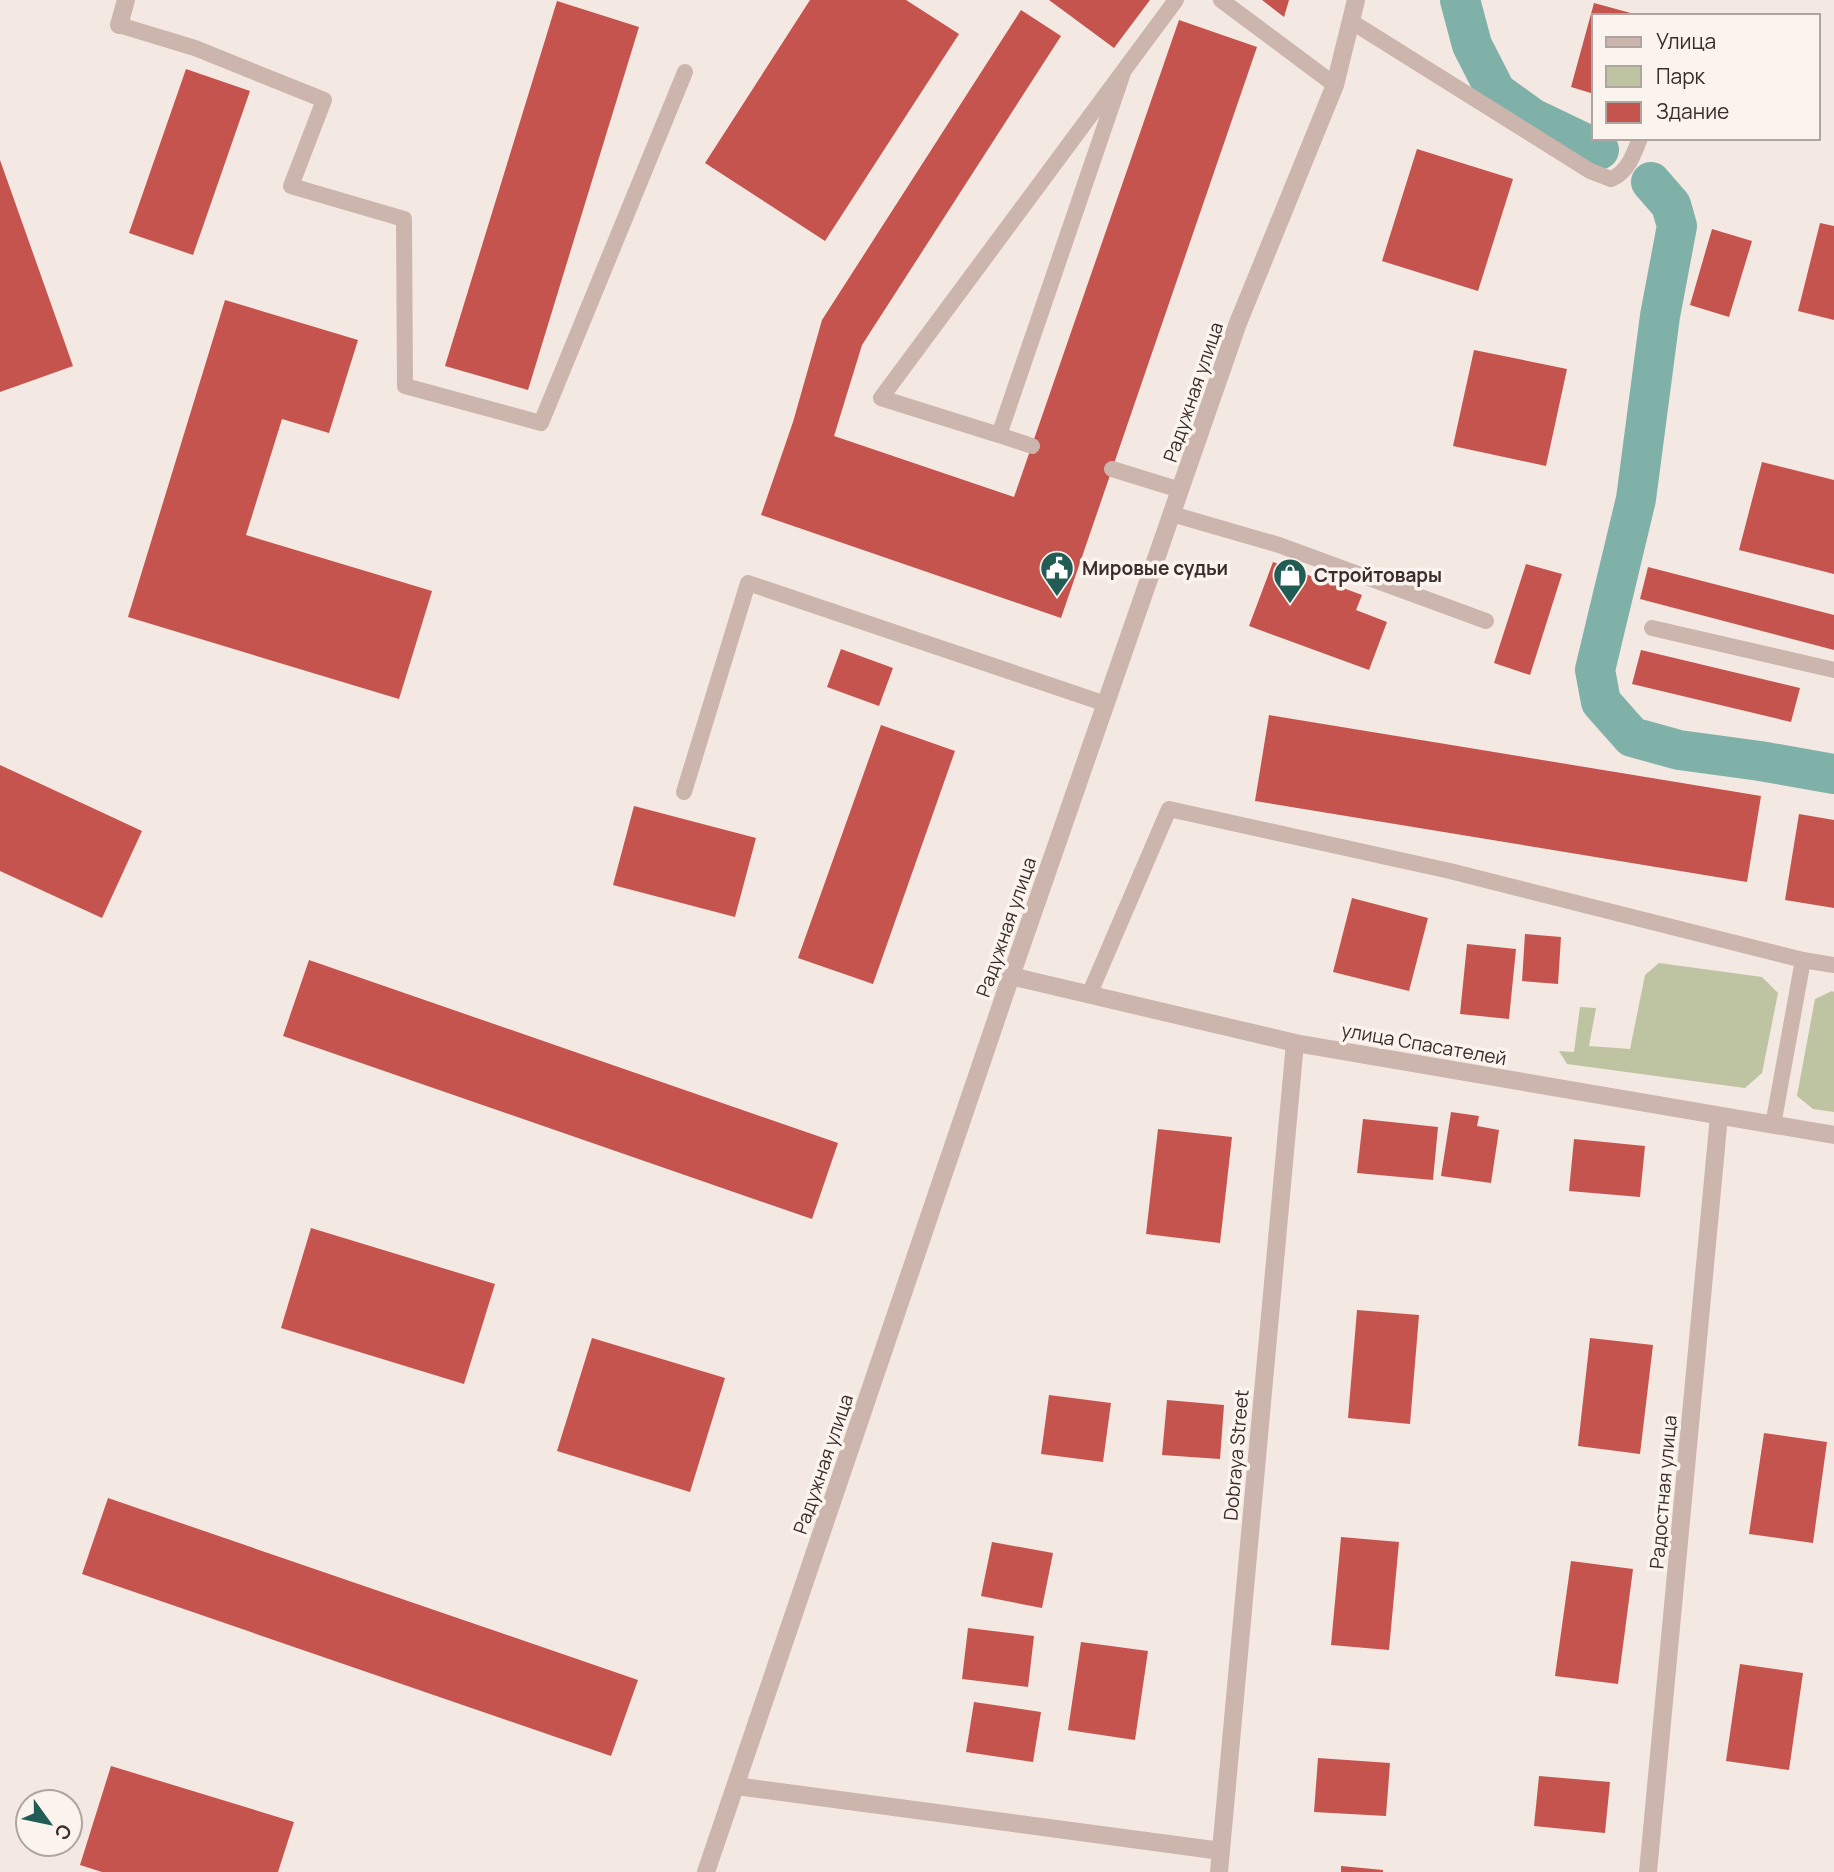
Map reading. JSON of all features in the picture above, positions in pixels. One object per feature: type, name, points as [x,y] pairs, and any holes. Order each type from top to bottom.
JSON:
[{"type":"street","points":[[119,25],[126,0]]},
{"type":"street","name":"Радужная улица","points":[[706,1872],[1010,976],[1238,323],[1335,85],[1356,0]]},
{"type":"street","name":"улица Спасателей","points":[[1010,976],[1295,1043],[1834,1135]]},
{"type":"street","name":"Dobraya Street","points":[[1219,1872],[1295,1043]]},
{"type":"street","name":"Радостная улица","points":[[1648,1872],[1718,1116]]},
{"type":"street","points":[[736,1786],[1221,1851]]},
{"type":"lane","points":[[1032,446],[881,398],[1176,0]]},
{"type":"lane","points":[[1221,0],[1335,85]]},
{"type":"lane","points":[[1352,22],[1590,171],[1611,179],[1620,176],[1634,155],[1639,140]]},
{"type":"lane","points":[[119,25],[195,48],[324,100],[291,186],[404,219],[405,386],[541,423],[684,72]]},
{"type":"lane","points":[[999,435],[1124,71]]},
{"type":"lane","points":[[1112,469],[1181,490]]},
{"type":"lane","points":[[1172,514],[1279,545],[1486,621]]},
{"type":"lane","points":[[684,792],[748,583],[1105,704]]},
{"type":"lane","points":[[1652,628],[1834,670]]},
{"type":"lane","points":[[1089,995],[1169,809],[1450,871],[1802,960],[1834,965]]},
{"type":"lane","points":[[1773,1125],[1802,960]]},
{"type":"green space","points":[[1659,963],[1762,977],[1778,993],[1762,1073],[1745,1088],[1567,1064],[1559,1051],[1574,1052],[1580,1007],[1596,1008],[1589,1046],[1630,1049],[1645,975]]},
{"type":"green space","points":[[1832,991],[1834,1112],[1813,1109],[1797,1096],[1815,999]]},
{"type":"building","points":[[810,0],[906,0],[959,34],[825,241],[705,163]]},
{"type":"building","points":[[1049,0],[1150,0],[1114,48]]},
{"type":"building","points":[[1262,0],[1289,0],[1284,17]]},
{"type":"building","points":[[557,1],[639,27],[528,390],[445,366]]},
{"type":"building","points":[[1594,3],[1634,14],[1592,14],[1592,93],[1571,87]]},
{"type":"building","points":[[1021,10],[1061,36],[862,345],[834,436],[1014,497],[1179,20],[1257,47],[1061,618],[761,515],[793,422],[822,320]]},
{"type":"building","points":[[186,69],[250,91],[193,255],[129,233]]},
{"type":"building","points":[[1417,149],[1513,179],[1478,291],[1382,261]]},
{"type":"building","points":[[0,160],[73,366],[0,392]]},
{"type":"building","points":[[1820,223],[1834,226],[1834,320],[1798,311]]},
{"type":"building","points":[[1712,229],[1752,241],[1729,317],[1690,305]]},
{"type":"building","points":[[225,300],[358,340],[329,433],[282,419],[246,535],[432,591],[399,699],[128,617]]},
{"type":"building","points":[[1474,350],[1567,369],[1546,466],[1453,446]]},
{"type":"building","points":[[1762,462],[1834,480],[1834,574],[1739,550]]},
{"type":"building","points":[[1273,562],[1362,595],[1356,610],[1387,622],[1369,670],[1249,626]]},
{"type":"building","points":[[1526,564],[1562,574],[1530,675],[1494,663]]},
{"type":"building","points":[[1648,567],[1834,615],[1834,650],[1640,599]]},
{"type":"building","points":[[841,649],[893,668],[879,706],[827,687]]},
{"type":"building","points":[[1641,650],[1800,688],[1791,722],[1632,684]]},
{"type":"building","points":[[1269,715],[1761,796],[1747,882],[1255,801]]},
{"type":"building","points":[[881,725],[955,751],[873,984],[798,958]]},
{"type":"building","points":[[0,765],[142,831],[102,918],[0,871]]},
{"type":"building","points":[[634,806],[756,838],[735,917],[613,885]]},
{"type":"building","points":[[1799,814],[1834,820],[1834,908],[1785,900]]},
{"type":"building","points":[[1352,898],[1428,918],[1409,991],[1333,972]]},
{"type":"building","points":[[1525,934],[1561,937],[1558,984],[1522,981]]},
{"type":"building","points":[[1467,944],[1516,949],[1509,1019],[1460,1014]]},
{"type":"building","points":[[309,960],[838,1143],[812,1219],[283,1036]]},
{"type":"building","points":[[1451,1112],[1479,1116],[1477,1126],[1499,1130],[1491,1183],[1441,1176]]},
{"type":"building","points":[[1363,1119],[1438,1127],[1433,1180],[1357,1173]]},
{"type":"building","points":[[1158,1129],[1232,1137],[1220,1243],[1146,1234]]},
{"type":"building","points":[[1574,1139],[1645,1146],[1640,1197],[1569,1191]]},
{"type":"building","points":[[311,1228],[495,1284],[464,1384],[281,1328]]},
{"type":"building","points":[[1357,1310],[1419,1315],[1410,1424],[1348,1418]]},
{"type":"building","points":[[592,1338],[725,1378],[690,1492],[557,1451]]},
{"type":"building","points":[[1590,1338],[1653,1345],[1640,1454],[1578,1446]]},
{"type":"building","points":[[1049,1395],[1111,1403],[1103,1462],[1041,1454]]},
{"type":"building","points":[[1167,1400],[1224,1405],[1220,1459],[1162,1455]]},
{"type":"building","points":[[1764,1433],[1827,1442],[1813,1543],[1749,1534]]},
{"type":"building","points":[[108,1498],[638,1680],[611,1756],[82,1574]]},
{"type":"building","points":[[1341,1537],[1399,1542],[1389,1650],[1331,1645]]},
{"type":"building","points":[[992,1542],[1053,1553],[1042,1608],[981,1596]]},
{"type":"building","points":[[1571,1561],[1633,1569],[1618,1684],[1555,1676]]},
{"type":"building","points":[[968,1628],[1034,1636],[1028,1687],[962,1679]]},
{"type":"building","points":[[1081,1642],[1148,1651],[1135,1740],[1068,1730]]},
{"type":"building","points":[[1740,1664],[1803,1673],[1789,1770],[1726,1761]]},
{"type":"building","points":[[974,1702],[1041,1712],[1033,1762],[966,1752]]},
{"type":"building","points":[[1318,1758],[1390,1763],[1386,1816],[1314,1812]]},
{"type":"building","points":[[111,1766],[294,1822],[278,1872],[102,1872],[80,1865]]},
{"type":"building","points":[[1539,1776],[1610,1782],[1605,1833],[1534,1826]]},
{"type":"building","points":[[1341,1866],[1383,1870],[1383,1872],[1341,1872]]},
{"type":"waterway","points":[[1460,0],[1472,45],[1496,92],[1532,118],[1599,150]]},
{"type":"waterway","points":[[1651,182],[1671,205],[1677,226],[1660,316],[1636,499],[1595,670],[1601,702],[1632,737],[1679,750],[1834,774]]},
{"type":"place","name":"Мировые судьи","points":[[1057,598]]},
{"type":"place","name":"Стройтовары","points":[[1290,605]]}]
